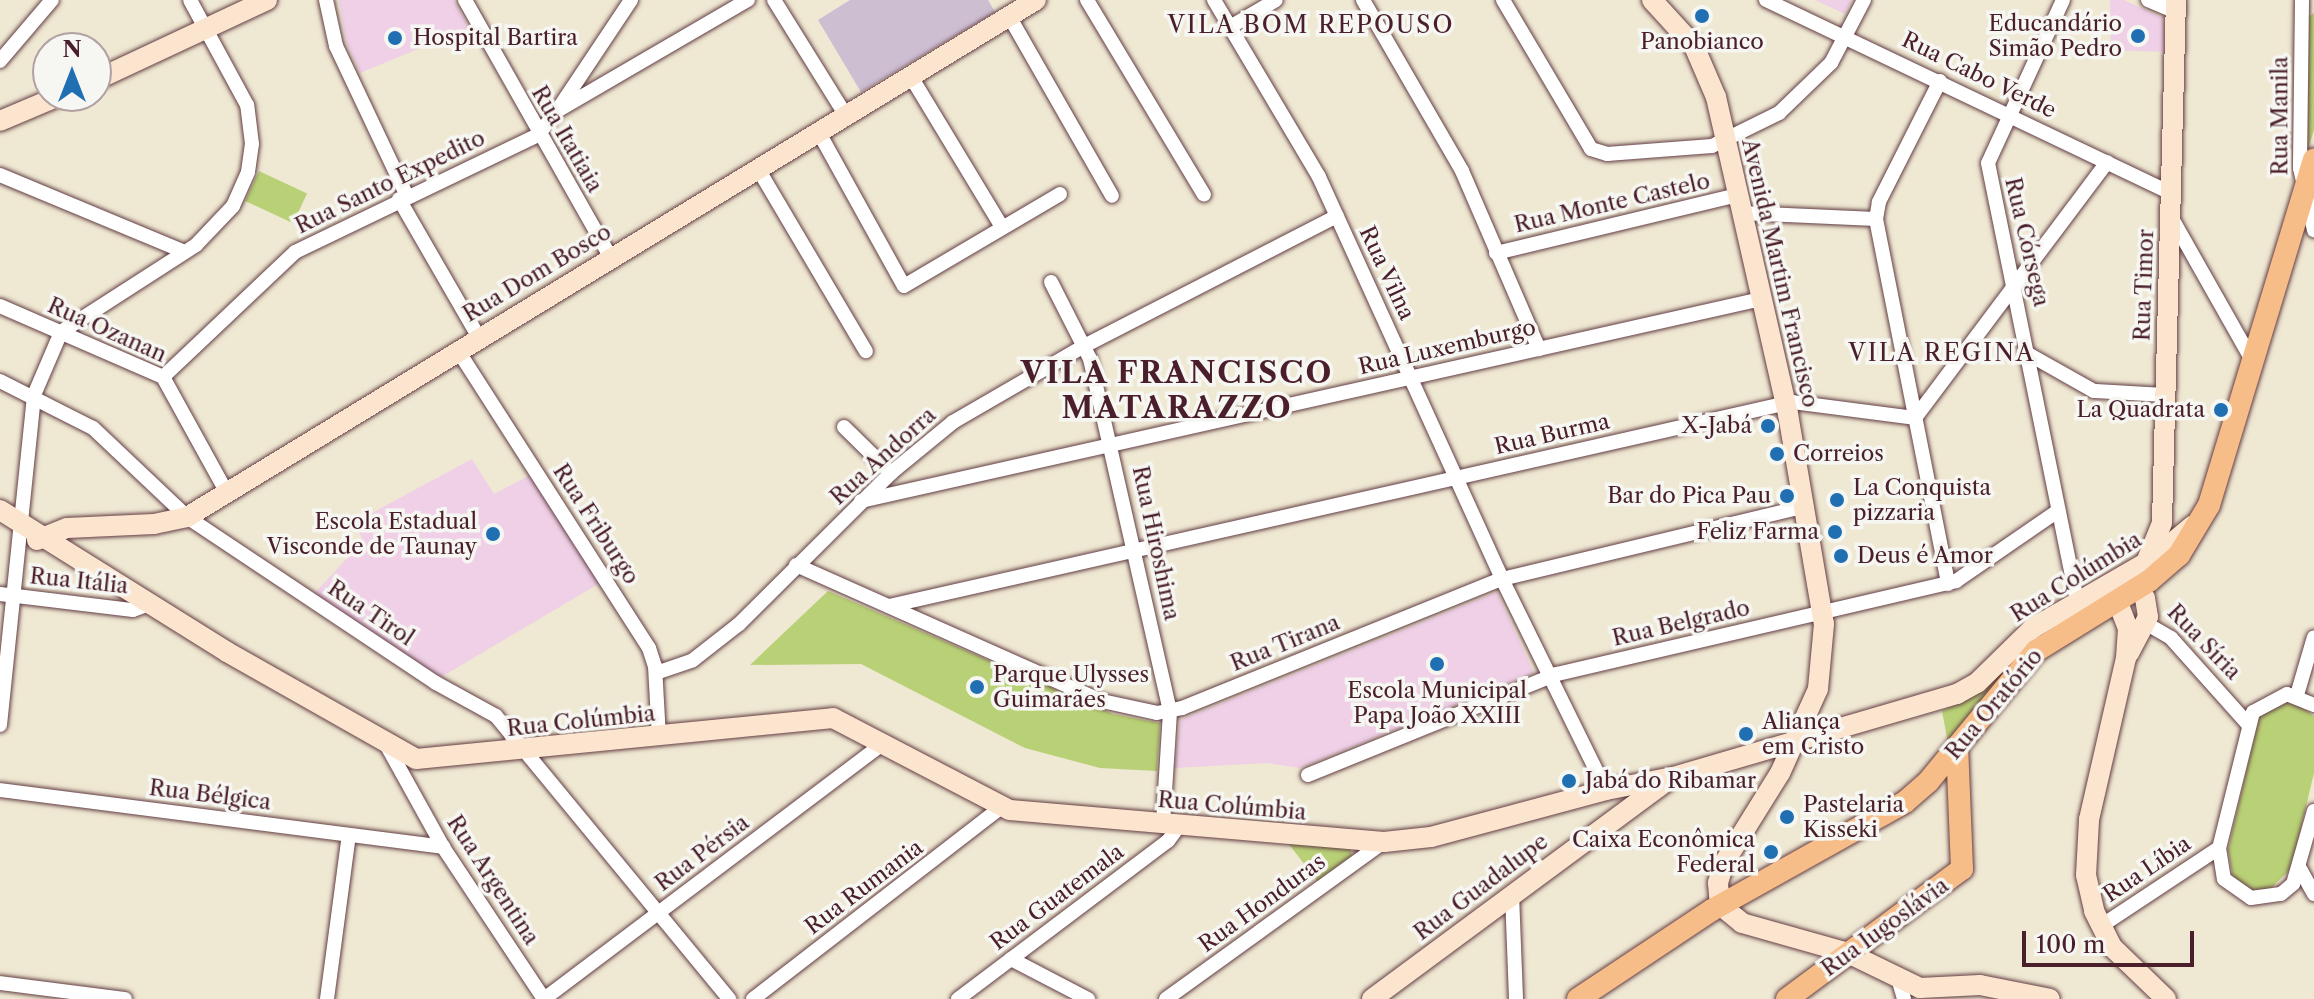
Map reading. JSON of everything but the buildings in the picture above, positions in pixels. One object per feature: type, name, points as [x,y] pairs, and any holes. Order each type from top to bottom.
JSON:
[{"type":"main road","points":[[112,73],[267,0]]},
{"type":"main road","name":"Rua Dom Bosco","points":[[30,534],[67,528],[154,524],[187,517],[478,336],[1036,0]]},
{"type":"main road","name":"Avenida Martim Francisco","points":[[1658,2],[1704,62],[1725,140],[1785,403],[1823,613],[1823,672],[1795,740],[1739,842],[1731,870],[1729,900]]},
{"type":"main road","name":"Rua Timor","points":[[2135,576],[2161,531],[2176,6]]},
{"type":"main road","points":[[0,123],[32,108]]},
{"type":"main road","name":"Rua Oratório","points":[[1578,999],[1729,900],[1905,802],[1957,747],[2036,651],[2117,600],[2135,576],[2179,555],[2205,513],[2314,160]]},
{"type":"main road","name":"Rua Colúmbia","points":[[0,510],[30,534],[148,606],[409,756],[441,760],[833,718],[885,742],[1001,807],[1171,825],[1384,842],[1431,837],[1606,790],[1673,777],[1968,689],[2024,635],[2077,602],[2135,576]]},
{"type":"main road","name":"Rua Colúmbia","points":[[0,524],[30,534]]},
{"type":"main road","name":"Rua Síria","points":[[2135,576],[2148,606],[2147,624]]},
{"type":"main road","points":[[2117,600],[2128,629],[2126,658],[2086,840],[2089,893],[2101,926],[2124,964],[2158,997]]},
{"type":"main road","points":[[2126,658],[2147,624]]},
{"type":"main road","name":"Rua Iugoslávia","points":[[1787,999],[1962,869],[1957,747]]},
{"type":"main road","name":"Rua Guadalupe","points":[[1372,999],[1619,813],[1673,777]]},
{"type":"main road","points":[[1606,790],[1616,798],[1619,813]]},
{"type":"main road","points":[[1729,900],[1771,932],[1848,953],[1920,988],[1958,986],[2041,998]]},
{"type":"street","points":[[0,61],[52,0]]},
{"type":"street","points":[[0,725],[16,596],[30,534],[34,395],[61,332],[185,252],[233,206],[251,153],[247,105],[190,0]]},
{"type":"street","points":[[326,0],[336,46],[403,198],[478,336]]},
{"type":"street","name":"Rua Itatiaia","points":[[465,0],[538,135],[610,256]]},
{"type":"street","points":[[538,135],[631,0]]},
{"type":"street","points":[[557,111],[748,0]]},
{"type":"street","points":[[774,0],[845,114]]},
{"type":"street","points":[[1087,0],[1204,195]]},
{"type":"street","name":"Rua Vilna","points":[[1214,0],[1319,177],[1502,579],[1606,790]]},
{"type":"street","points":[[1230,27],[1276,0]]},
{"type":"street","name":"Rua Monte Castelo","points":[[1363,0],[1462,171],[1539,349]]},
{"type":"street","points":[[1503,0],[1591,149],[1607,154],[1725,140],[1796,102],[1831,63],[1864,0]]},
{"type":"street","name":"Rua Cabo Verde","points":[[1766,0],[1847,35],[2171,193]]},
{"type":"street","name":"Rua Córsega","points":[[2063,0],[2009,114],[1988,170],[2016,285],[2077,602]]},
{"type":"street","points":[[2148,0],[2176,6]]},
{"type":"street","name":"Rua Manila","points":[[2302,0],[2300,168],[2314,230]]},
{"type":"street","points":[[1009,16],[1112,196]]},
{"type":"street","points":[[910,75],[1002,227]]},
{"type":"street","points":[[1940,81],[1879,202],[1876,219],[1948,584]]},
{"type":"street","points":[[818,131],[901,283],[908,285],[1060,194]]},
{"type":"street","name":"Rua Santo Expedito","points":[[163,377],[295,252],[538,135]]},
{"type":"street","points":[[1915,418],[2107,162]]},
{"type":"street","points":[[757,167],[866,351]]},
{"type":"street","points":[[0,175],[185,252]]},
{"type":"street","name":"Rua Monte Castelo","points":[[1496,253],[1740,204],[1876,219]]},
{"type":"street","points":[[2170,215],[2253,362]]},
{"type":"street","name":"Rua Andorra","points":[[656,673],[693,660],[739,624],[861,501],[953,422],[1086,345],[1337,216]]},
{"type":"street","points":[[2169,269],[2181,262],[2200,266]]},
{"type":"street","name":"Rua Hiroshima","points":[[1051,282],[1086,345],[1135,551],[1170,712],[1171,825]]},
{"type":"street","name":"Rua Luxemburgo","points":[[861,501],[1761,299]]},
{"type":"street","name":"Rua Ozanan","points":[[0,306],[163,377],[227,493]]},
{"type":"street","name":"Rua Friburgo","points":[[457,349],[644,639],[656,673],[659,737]]},
{"type":"street","points":[[2030,355],[2094,391],[2166,395]]},
{"type":"street","name":"Rua Tirol","points":[[0,381],[34,395],[93,428],[187,517],[445,689],[496,716],[729,999]]},
{"type":"street","name":"Rua Burma","points":[[889,606],[1455,475],[1785,403],[1915,418]]},
{"type":"street","points":[[844,427],[891,473]]},
{"type":"street","name":"Rua Tirana","points":[[796,565],[1102,701],[1129,710],[1170,712],[1502,579],[1806,506]]},
{"type":"street","name":"Rua Belgrado","points":[[1308,775],[1548,677],[1948,584],[2058,511]]},
{"type":"street","name":"Rua Itália","points":[[0,594],[148,606]]},
{"type":"street","name":"Rua Síria","points":[[2147,624],[2171,638],[2248,724]]},
{"type":"street","points":[[2297,695],[2314,637]]},
{"type":"street","points":[[2314,705],[2297,695],[2265,701],[2248,724],[2219,848],[2224,879],[2251,898],[2281,894],[2293,884],[2314,811]]},
{"type":"street","name":"Rua Pérsia","points":[[544,999],[885,742]]},
{"type":"street","name":"Rua Argentina","points":[[387,746],[443,847],[544,999]]},
{"type":"street","points":[[406,784],[409,756]]},
{"type":"street","name":"Rua Bélgica","points":[[0,790],[443,847]]},
{"type":"street","name":"Rua Rumania","points":[[753,999],[1001,807]]},
{"type":"street","name":"Rua Guatemala","points":[[958,999],[1168,841],[1171,825]]},
{"type":"street","points":[[415,843],[435,832]]},
{"type":"street","points":[[327,999],[349,835]]},
{"type":"street","name":"Rua Honduras","points":[[1166,999],[1384,842]]},
{"type":"street","name":"Rua Líbia","points":[[2101,926],[2219,848]]},
{"type":"street","points":[[2299,867],[2314,894]]},
{"type":"street","points":[[1512,894],[1516,999]]},
{"type":"street","points":[[1011,959],[1088,999]]},
{"type":"street","points":[[1898,978],[1904,999]]},
{"type":"street","points":[[0,983],[125,999]]},
{"type":"street","points":[[1924,999],[1958,986]]},
{"type":"shaded area","name":"Hospital Bartira","points":[[339,0],[454,0],[469,28],[360,73],[346,42]]},
{"type":"shaded area","points":[[850,0],[988,0],[995,12],[861,92],[818,20]]},
{"type":"shaded area","points":[[1815,0],[1852,0],[1845,14]]},
{"type":"shaded area","name":"Educandário Simão Pedro","points":[[2110,0],[2124,0],[2163,18],[2165,52],[2111,50]]},
{"type":"shaded area","points":[[472,459],[494,494],[532,474],[600,583],[438,679],[313,595],[363,541],[355,522]]},
{"type":"shaded area","points":[[1497,592],[1534,673],[1300,768],[1267,763],[1175,768],[1180,720]]},
{"type":"green space","points":[[2314,13],[2314,130],[2307,151],[2308,17]]},
{"type":"green space","points":[[259,171],[307,193],[293,223],[245,201]]},
{"type":"green space","name":"Parque Ulysses Guimarães","points":[[828,591],[1113,714],[1160,723],[1157,771],[1100,768],[1025,748],[861,664],[750,665]]},
{"type":"green space","points":[[2041,631],[2043,634],[1948,743],[1942,711],[1965,700]]},
{"type":"green space","points":[[2283,702],[2293,702],[2314,716],[2314,773],[2291,869],[2270,889],[2249,890],[2233,878],[2228,850],[2259,717]]},
{"type":"green space","points":[[1288,843],[1350,848],[1352,856],[1318,882]]},
{"type":"place","name":"Panobianco","points":[[1702,16]]},
{"type":"place","name":"Educandário Simão Pedro","points":[[2138,36]]},
{"type":"place","name":"Hospital Bartira","points":[[395,38]]},
{"type":"place","name":"La Quadrata","points":[[2221,410]]},
{"type":"place","name":"X-Jabá","points":[[1768,426]]},
{"type":"place","name":"Correios","points":[[1777,454]]},
{"type":"place","name":"Bar do Pica Pau","points":[[1787,496]]},
{"type":"place","name":"La Conquista pizzaria","points":[[1837,500]]},
{"type":"place","name":"Feliz Farma","points":[[1835,532]]},
{"type":"place","name":"Escola Estadual Visconde de Taunay","points":[[493,534]]},
{"type":"place","name":"Deus é Amor","points":[[1841,556]]},
{"type":"place","name":"Escola Municipal Papa João XXIII","points":[[1437,664]]},
{"type":"place","name":"Parque Ulysses Guimarães","points":[[977,687]]},
{"type":"place","name":"Aliança em Cristo","points":[[1746,734]]},
{"type":"place","name":"Jabá do Ribamar","points":[[1569,781]]},
{"type":"place","name":"Pastelaria Kisseki","points":[[1787,817]]},
{"type":"place","name":"Caixa Econômica Federal","points":[[1771,852]]},
{"type":"district","name":"VILA BOM REPOUSO","points":[[1311,25]]},
{"type":"district","name":"VILA REGINA","points":[[1942,353]]},
{"type":"district","name":"VILA FRANCISCO MATARAZZO","points":[[1177,390]]}]
